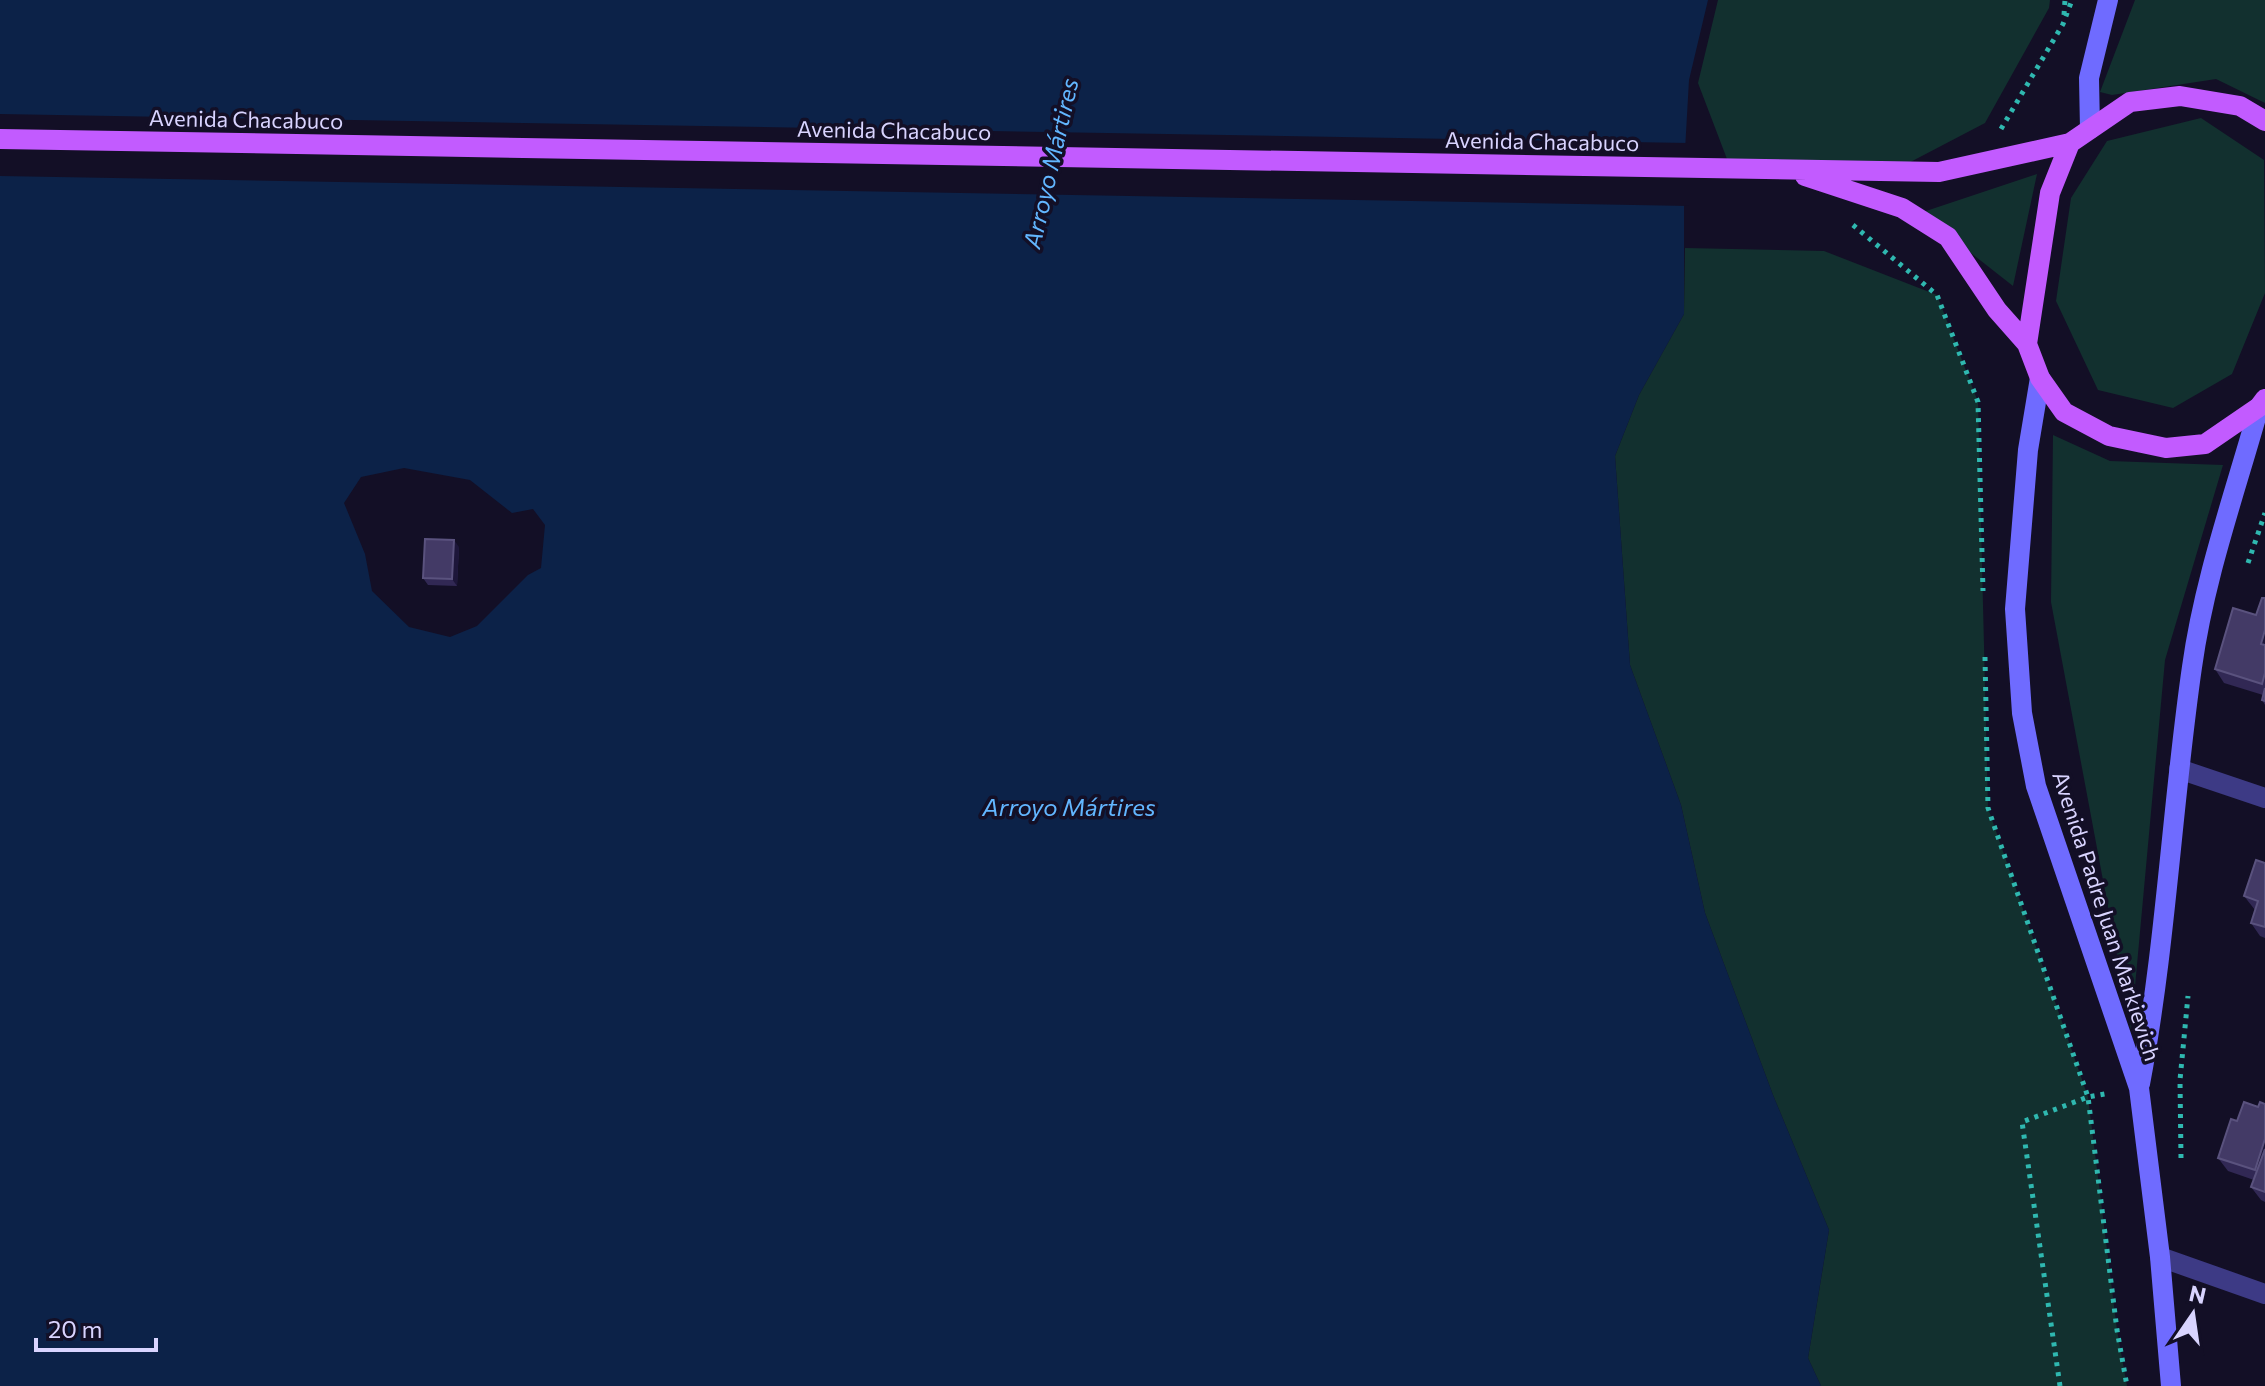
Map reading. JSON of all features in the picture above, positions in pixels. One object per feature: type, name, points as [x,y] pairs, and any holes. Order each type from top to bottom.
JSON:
[{"type":"main road","points":[[2090,129],[2089,78],[2108,0]]},
{"type":"main road","points":[[2262,403],[2205,444],[2166,448],[2109,436],[2064,412],[2040,378],[2027,344],[2050,193],[2070,143],[2130,102],[2180,96],[2240,106],[2265,121]]},
{"type":"main road","name":"Avenida Chacabuco","points":[[0,139],[1939,172],[2070,143]]},
{"type":"main road","name":"Avenida Chacabuco","points":[[1786,170],[1902,208],[1948,237],[1997,310],[2027,344]]},
{"type":"main road","name":"Avenida Padre Juan Markievich","points":[[2040,378],[2028,450],[2015,609],[2022,713],[2036,786],[2139,1088],[2160,1257],[2171,1386]]},
{"type":"main road","name":"Avenida Padre Juan Markievich","points":[[2139,1088],[2155,1003],[2192,664],[2207,592],[2262,403]]},
{"type":"street","points":[[2179,769],[2265,798]]},
{"type":"street","points":[[2160,1257],[2265,1294]]},
{"type":"path","points":[[2063,24],[2065,0]]},
{"type":"path","points":[[1999,131],[2063,24],[2072,0]]},
{"type":"path","points":[[1845,218],[1937,295],[1978,402],[1983,605]]},
{"type":"path","points":[[2245,573],[2265,513]]},
{"type":"path","points":[[1984,652],[1988,808],[2088,1097],[2117,1330],[2127,1386]]},
{"type":"path","points":[[2181,1160],[2180,1080],[2189,985]]},
{"type":"path","points":[[2060,1386],[2022,1122],[2088,1097]]},
{"type":"green space","points":[[1718,0],[2050,0],[2049,8],[1985,123],[1897,169],[1727,159],[1698,83]]},
{"type":"green space","points":[[2135,0],[2265,0],[2265,103],[2216,79],[2112,95],[2100,92]]},
{"type":"green space","points":[[2201,118],[2264,160],[2265,293],[2232,374],[2173,408],[2098,390],[2056,301],[2071,198],[2107,141]]},
{"type":"green space","points":[[2037,174],[2013,286],[1920,213]]},
{"type":"green space","points":[[1685,248],[1824,251],[1937,295],[1978,402],[1988,808],[2088,1097],[2117,1330],[2127,1386],[1821,1386],[1808,1358],[1829,1230],[1773,1095],[1705,913],[1681,805],[1630,665],[1615,456],[1639,395],[1684,314]]},
{"type":"green space","points":[[2053,435],[2110,461],[2223,465],[2165,660],[2131,1030],[2051,602]]},
{"type":"water","name":"Arroyo Mártires","points":[[0,0],[1708,0],[1689,80],[1684,168],[1684,314],[1639,395],[1615,456],[1630,665],[1681,805],[1705,913],[1773,1095],[1829,1230],[1808,1358],[1821,1386],[0,1386]],"holes":[[[404,468],[470,480],[512,513],[533,509],[545,525],[541,568],[528,575],[477,626],[450,637],[409,627],[372,591],[365,554],[344,503],[361,477]]]},
{"type":"pier","points":[[0,114],[1689,143],[1689,206],[0,176]]},
{"type":"building","points":[[425,539],[454,540],[452,579],[423,578]]},
{"type":"building","points":[[2262,598],[2265,598],[2265,630],[2261,644],[2265,645],[2265,673],[2262,684],[2215,669],[2233,608],[2256,615]]},
{"type":"building","points":[[2256,860],[2265,863],[2265,927],[2251,923],[2258,901],[2244,896]]},
{"type":"building","points":[[2244,1102],[2258,1107],[2260,1102],[2265,1104],[2265,1139],[2255,1170],[2218,1158],[2231,1119],[2237,1121]]},
{"type":"building","points":[[2265,1149],[2265,1192],[2251,1187]]}]
